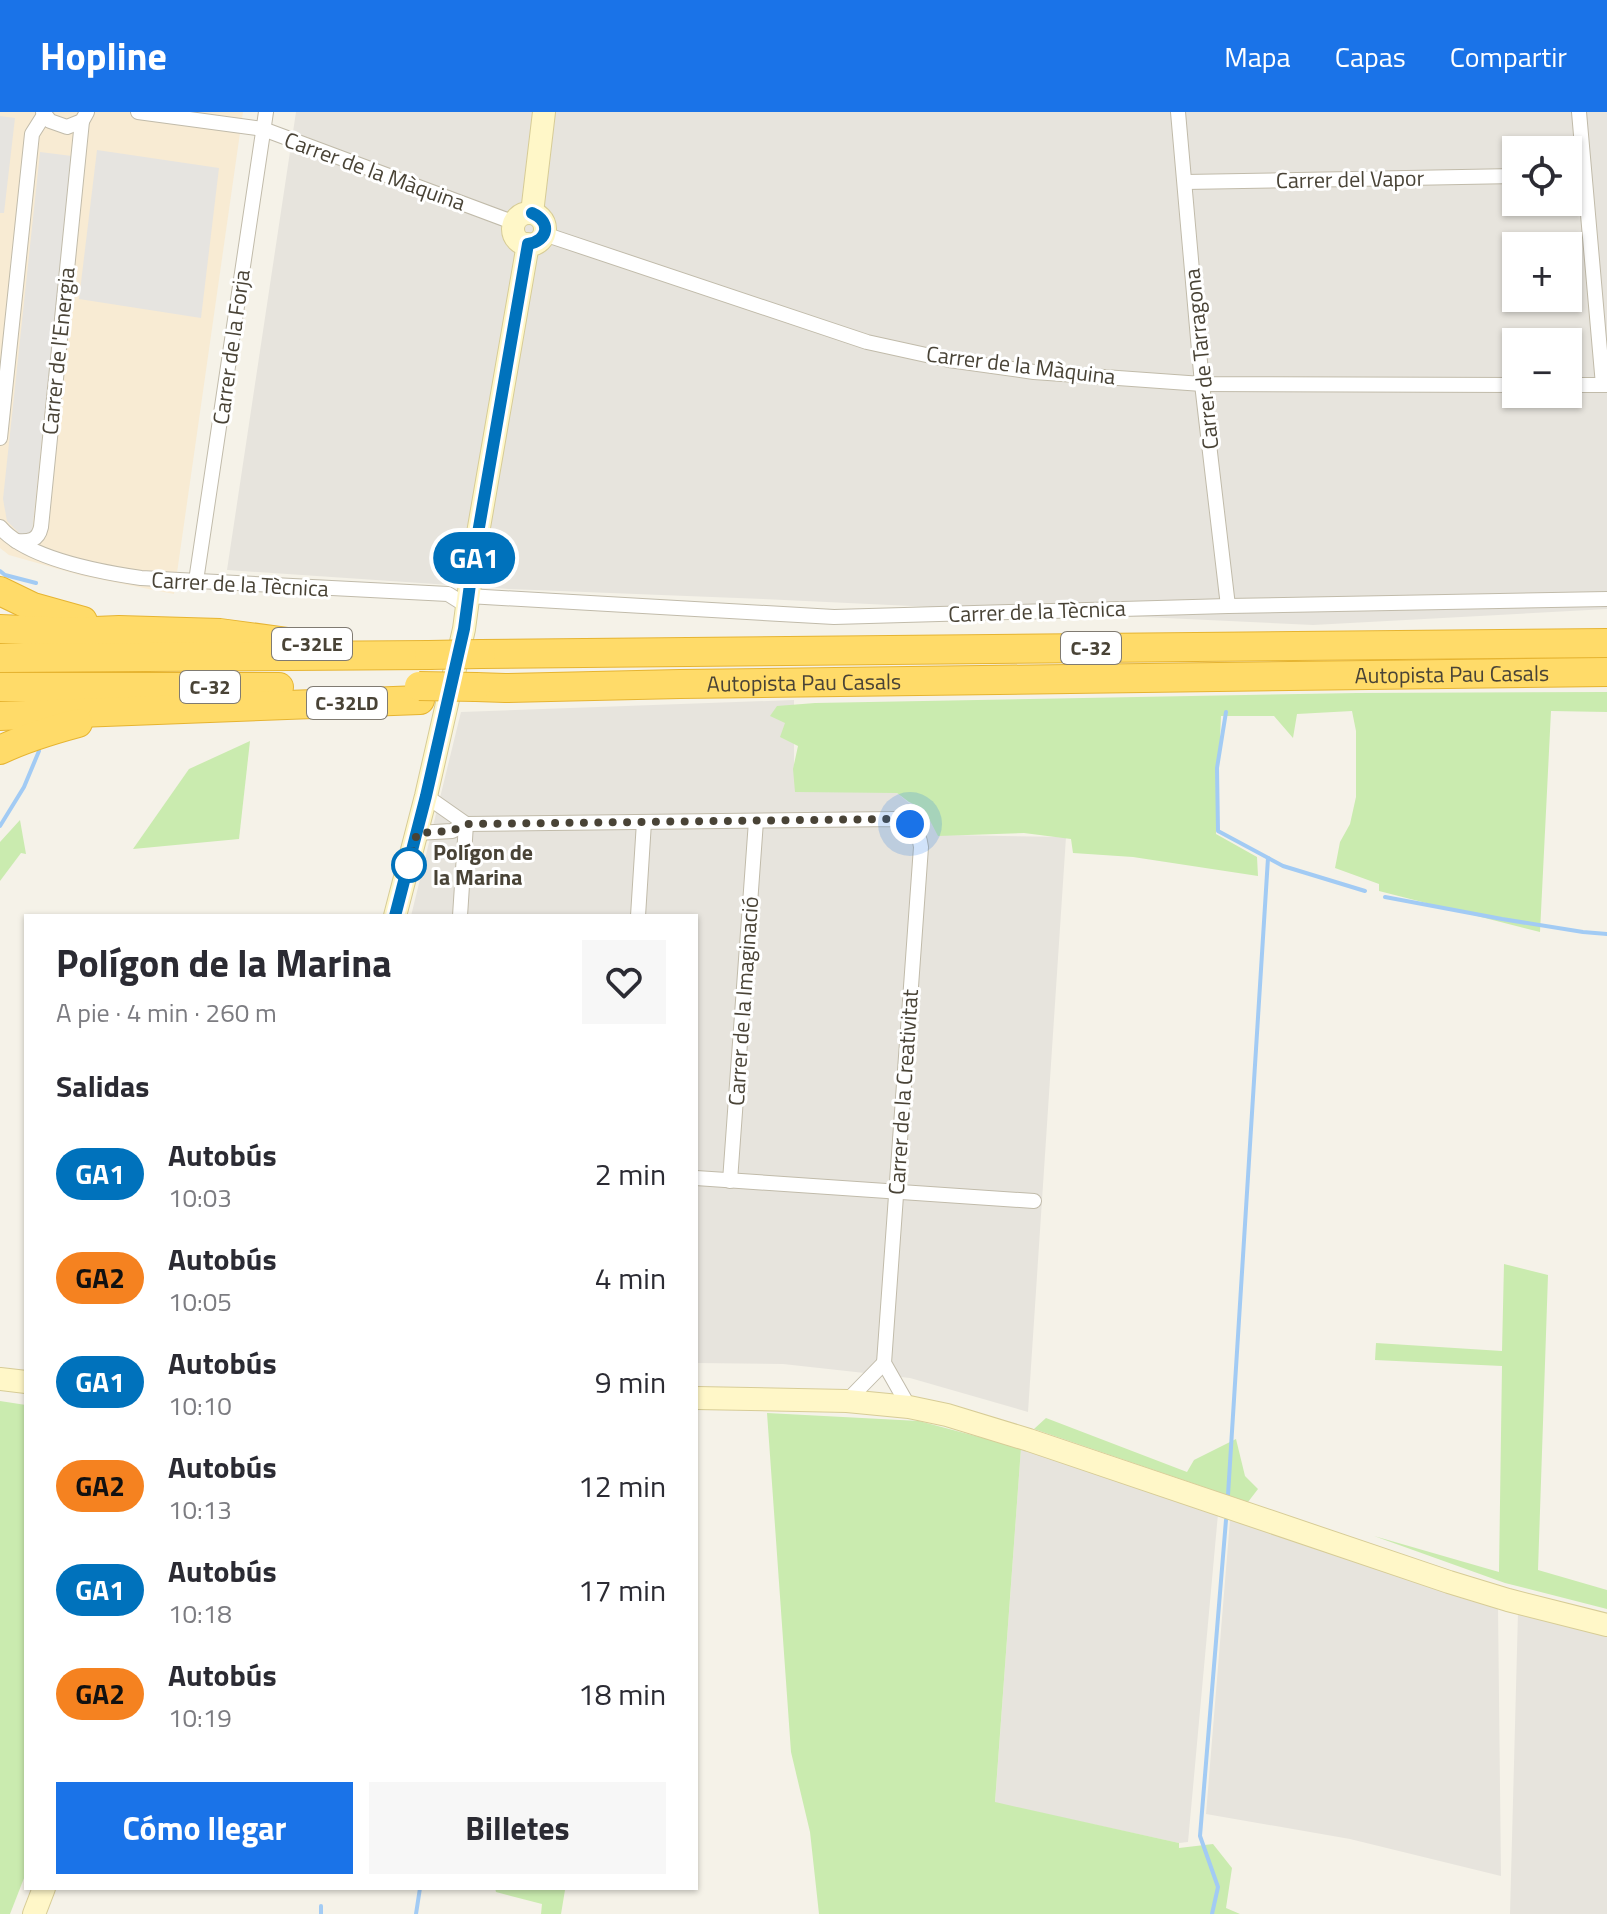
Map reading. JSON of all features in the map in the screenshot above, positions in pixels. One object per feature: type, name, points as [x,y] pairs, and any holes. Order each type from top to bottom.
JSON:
[{"type":"highway","points":[[0,591],[33,607],[119,630]]},
{"type":"highway","name":"C-32LE","points":[[0,629],[220,633],[417,655]]},
{"type":"highway","name":"Autopista Pau Casals","points":[[0,658],[1607,643]]},
{"type":"highway","name":"Autopista Pau Casals","points":[[0,687],[428,698],[505,688],[1607,672]]},
{"type":"highway","name":"C-32LD","points":[[0,716],[428,698]]},
{"type":"highway","points":[[0,750],[59,728],[123,712]]},
{"type":"main road","points":[[396,914],[426,796],[428,698],[468,601],[536,239],[521,242],[514,230],[523,218],[544,112]]},
{"type":"main road","points":[[0,1379],[24,1382]]},
{"type":"main road","points":[[698,1398],[847,1401],[909,1407],[947,1415],[1449,1582],[1607,1625]]},
{"type":"main road","points":[[34,1914],[43,1890]]},
{"type":"street","name":"Carrer de la Màquina","points":[[138,112],[263,129],[523,218]]},
{"type":"street","name":"Carrer de la Forja","points":[[196,581],[266,112]]},
{"type":"street","name":"Carrer de Tarragona","points":[[1178,112],[1202,384],[1228,606]]},
{"type":"street","points":[[1579,112],[1605,385],[1582,385]]},
{"type":"street","points":[[0,438],[32,134],[44,114],[50,121],[67,127],[84,116]]},
{"type":"street","name":"Carrer de l'Energia","points":[[15,541],[32,540],[37,537],[41,527],[84,116]]},
{"type":"street","name":"Carrer del Vapor","points":[[1185,182],[1502,176]]},
{"type":"street","name":"Carrer de la Màquina","points":[[536,239],[867,342],[949,360],[1034,372],[1202,384],[1502,385]]},
{"type":"street","points":[[0,527],[15,541]]},
{"type":"street","name":"Carrer de la Tècnica","points":[[15,541],[45,556],[124,576],[448,594],[468,601],[834,617],[1607,599]]},
{"type":"street","points":[[426,796],[466,824]]},
{"type":"street","name":"Carrer de la Creativitat","points":[[756,821],[896,819],[910,824],[920,836],[884,1363]]},
{"type":"street","points":[[417,833],[452,831],[466,824],[756,821]]},
{"type":"street","name":"Carrer de la Imaginació","points":[[730,1181],[756,821]]},
{"type":"street","points":[[638,914],[644,822]]},
{"type":"street","points":[[460,914],[466,824]]},
{"type":"street","points":[[698,1178],[1034,1201]]},
{"type":"street","points":[[847,1401],[884,1363],[909,1407]]},
{"type":"shaded area","points":[[0,112],[243,112],[174,594],[83,576],[9,555],[0,548]]},
{"type":"shaded area","points":[[296,112],[1607,112],[1607,609],[1313,625],[509,589],[227,570]]},
{"type":"shaded area","points":[[0,116],[15,118],[4,213],[0,213]]},
{"type":"shaded area","points":[[97,150],[219,168],[201,318],[79,299]]},
{"type":"shaded area","points":[[40,152],[72,156],[32,533],[22,536],[7,521],[3,499]]},
{"type":"shaded area","points":[[794,700],[794,769],[897,793],[947,835],[1066,837],[1028,1412],[910,1378],[783,1364],[698,1363],[698,914],[411,914],[461,712]]},
{"type":"shaded area","points":[[1021,1448],[1218,1514],[1188,1842],[1179,1843],[995,1803]]},
{"type":"shaded area","points":[[1230,1520],[1498,1607],[1501,1876],[1350,1839],[1206,1814]]},
{"type":"shaded area","points":[[1518,1612],[1607,1631],[1607,1914],[1510,1914]]},
{"type":"green space","points":[[1607,692],[1607,712],[1551,711],[1540,932],[1379,891],[1379,884],[1335,868],[1340,842],[1350,824],[1356,797],[1356,731],[1352,711],[1297,714],[1293,738],[1274,716],[1221,716],[1216,834],[1257,857],[1258,876],[1133,857],[1073,853],[1071,839],[1024,833],[938,836],[924,809],[897,793],[795,792],[793,769],[798,746],[780,737],[785,723],[770,716],[777,706],[815,703],[1357,693]]},
{"type":"green space","points":[[250,741],[239,839],[133,849],[189,769]]},
{"type":"green space","points":[[20,820],[26,854],[21,853],[0,881],[0,842]]},
{"type":"green space","points":[[1504,1264],[1548,1275],[1538,1570],[1607,1590],[1607,1609],[1505,1583],[1374,1536],[1499,1572],[1502,1366],[1375,1360],[1376,1343],[1502,1351]]},
{"type":"green space","points":[[0,1401],[24,1405],[24,1878],[10,1914],[0,1914]]},
{"type":"green space","points":[[767,1413],[919,1421],[1021,1448],[995,1802],[1179,1843],[1179,1848],[1213,1844],[1232,1868],[1226,1908],[1240,1914],[819,1914],[810,1832],[791,1752]]},
{"type":"green space","points":[[1046,1418],[1187,1472],[1194,1460],[1236,1439],[1245,1476],[1258,1489],[1248,1502],[1034,1429]]},
{"type":"green space","points":[[565,1890],[561,1914],[541,1914],[542,1904],[496,1892]]},
{"type":"waterway","points":[[0,571],[36,583]]},
{"type":"waterway","points":[[1226,712],[1217,768],[1218,831],[1283,866],[1365,891]]},
{"type":"waterway","points":[[0,826],[24,787],[39,751]]},
{"type":"waterway","points":[[1228,1495],[1268,858]]},
{"type":"waterway","points":[[1385,897],[1502,919],[1607,934]]},
{"type":"waterway","points":[[1212,1914],[1218,1887],[1200,1836],[1226,1520]]},
{"type":"waterway","points":[[416,1914],[420,1890]]},
{"type":"waterway","points":[[321,1906],[321,1914]]},
{"type":"bus line","name":"GA1","points":[[396,914],[464,629],[528,244],[537,242],[544,234],[543,221],[532,213]]},
{"type":"place","name":"Polígon de la Marina","points":[[409,865]]},
{"type":"route","points":[[409,865],[417,833],[452,831],[466,824],[896,819],[910,824]]}]
